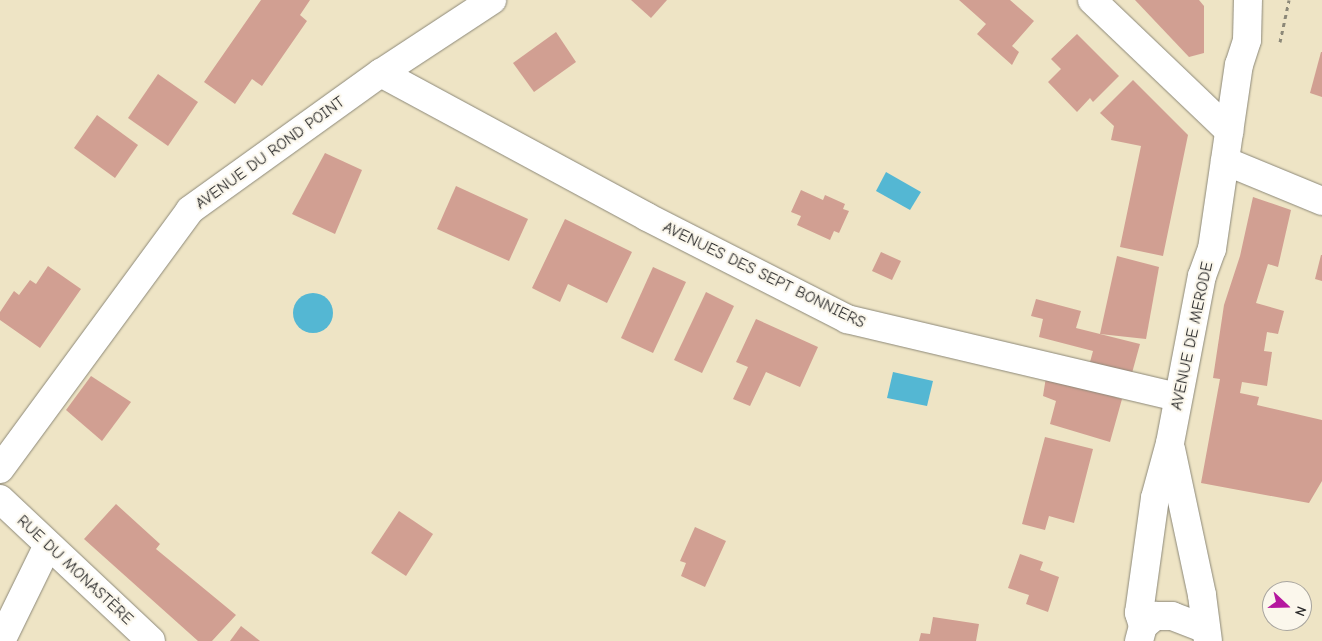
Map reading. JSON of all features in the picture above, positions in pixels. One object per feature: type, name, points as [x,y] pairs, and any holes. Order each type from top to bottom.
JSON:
[{"type":"street","name":"AVENUE DU ROND POINT","points":[[0,468],[190,210],[381,73],[492,0]]},
{"type":"street","points":[[1092,0],[1229,131]]},
{"type":"street","name":"AVENUE DE MERODE","points":[[1141,634],[1139,613],[1155,498],[1170,443],[1202,276],[1212,249],[1239,65],[1247,40],[1248,0]]},
{"type":"street","name":"AVENUES DES SEPT BONNIERS","points":[[381,73],[647,217],[847,319],[1178,397]]},
{"type":"street","points":[[1225,161],[1322,201]]},
{"type":"street","points":[[1170,443],[1202,595],[1207,635]]},
{"type":"street","name":"RUE DU MONASTÈRE","points":[[0,499],[151,641]]},
{"type":"street","points":[[1,641],[48,545]]},
{"type":"street","points":[[1141,634],[1155,616],[1172,616],[1207,635]]},
{"type":"water","points":[[886,172],[921,192],[910,210],[876,191]]},
{"type":"water","points":[[313,293],[327,299],[333,313],[327,327],[313,333],[299,327],[293,313],[299,299]]},
{"type":"water","points":[[893,372],[933,381],[927,406],[887,398]]},
{"type":"building","points":[[261,0],[310,0],[300,15],[307,21],[262,86],[252,79],[235,104],[204,82]]},
{"type":"building","points":[[631,0],[667,0],[651,18]]},
{"type":"building","points":[[959,0],[1010,0],[1034,21],[1012,46],[1019,52],[1012,65],[977,34],[986,24]]},
{"type":"building","points":[[1135,0],[1199,0],[1204,6],[1204,53],[1189,57]]},
{"type":"building","points":[[556,32],[576,62],[534,92],[513,63]]},
{"type":"building","points":[[1077,34],[1119,76],[1093,102],[1090,98],[1077,112],[1048,82],[1061,69],[1051,59]]},
{"type":"building","points":[[1322,52],[1322,97],[1310,93]]},
{"type":"building","points":[[158,74],[198,102],[168,146],[128,118]]},
{"type":"building","points":[[1133,80],[1188,135],[1163,256],[1120,247],[1141,146],[1111,140],[1114,126],[1100,113]]},
{"type":"building","points":[[97,115],[138,145],[115,178],[74,148]]},
{"type":"building","points":[[325,153],[362,170],[335,234],[292,214]]},
{"type":"building","points":[[456,186],[528,219],[509,261],[437,229]]},
{"type":"building","points":[[801,190],[823,200],[825,195],[845,204],[843,209],[849,211],[839,233],[834,231],[830,240],[797,225],[801,216],[791,212]]},
{"type":"building","points":[[1253,197],[1291,210],[1278,267],[1268,264],[1256,303],[1284,311],[1278,334],[1267,332],[1264,351],[1272,352],[1267,386],[1242,382],[1240,393],[1259,397],[1257,405],[1322,420],[1322,481],[1309,503],[1201,483],[1220,379],[1213,378],[1224,305],[1240,256]]},
{"type":"building","points":[[565,219],[632,252],[607,303],[568,284],[560,302],[532,288]]},
{"type":"building","points":[[881,252],[901,261],[892,280],[872,271]]},
{"type":"building","points":[[1322,255],[1322,281],[1315,279]]},
{"type":"building","points":[[1117,256],[1159,267],[1146,339],[1100,334]]},
{"type":"building","points":[[48,266],[81,289],[40,348],[0,320],[0,312],[14,291],[19,295],[30,280],[36,284]]},
{"type":"building","points":[[653,267],[686,282],[653,353],[621,338]]},
{"type":"building","points":[[706,292],[734,306],[702,373],[674,360]]},
{"type":"building","points":[[1036,299],[1081,311],[1076,328],[1140,344],[1132,373],[1090,362],[1093,351],[1039,337],[1043,319],[1031,316]]},
{"type":"building","points":[[756,319],[818,347],[800,387],[766,372],[750,406],[733,399],[748,367],[736,362]]},
{"type":"building","points":[[91,376],[131,402],[102,441],[66,410]]},
{"type":"building","points":[[1046,377],[1116,390],[1115,397],[1122,399],[1110,442],[1050,424],[1056,401],[1043,396]]},
{"type":"building","points":[[1045,437],[1093,449],[1074,523],[1049,516],[1045,530],[1022,524]]},
{"type":"building","points":[[116,504],[160,544],[156,549],[236,615],[212,641],[198,641],[84,539]]},
{"type":"building","points":[[399,511],[433,534],[406,576],[371,553]]},
{"type":"building","points":[[695,527],[726,541],[705,587],[681,576],[686,563],[680,561]]},
{"type":"building","points":[[1020,554],[1043,562],[1040,570],[1059,577],[1048,612],[1026,604],[1029,595],[1008,588]]},
{"type":"building","points":[[933,617],[979,624],[976,641],[919,641],[921,633],[930,634]]},
{"type":"building","points":[[241,626],[260,641],[230,641]]}]
